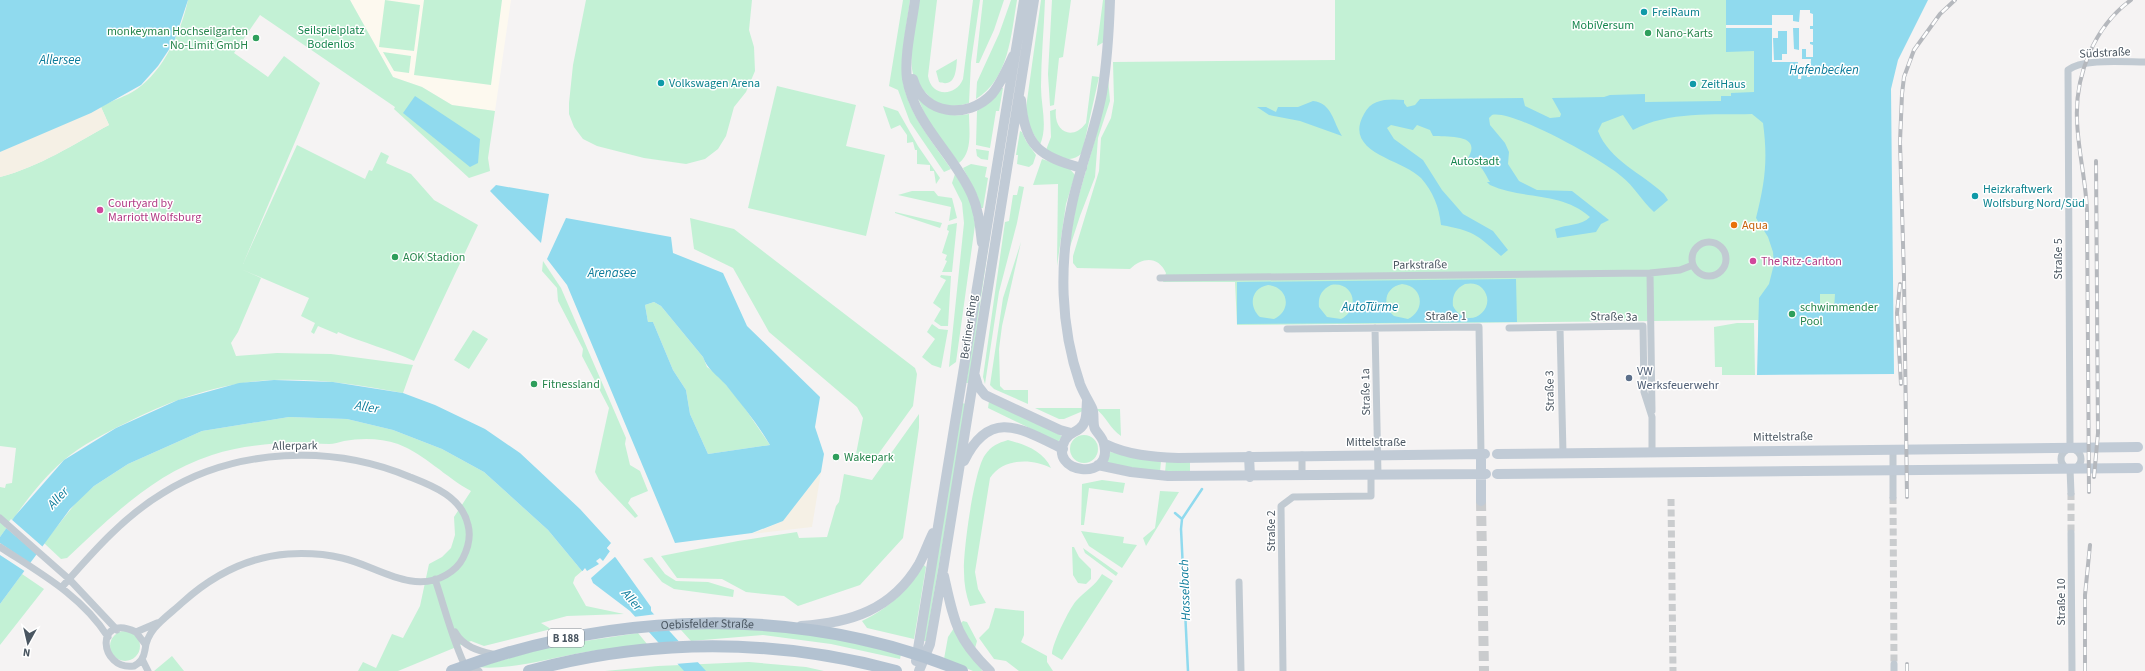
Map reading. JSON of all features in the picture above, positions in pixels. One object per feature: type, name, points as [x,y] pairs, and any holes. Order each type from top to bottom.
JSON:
[{"type":"main road","name":"Oebisfelder Straße","points":[[452,671],[466,669],[499,656],[562,639],[634,628],[720,623],[790,626],[851,636],[922,656],[962,671]]},
{"type":"main road","name":"Oebisfelder Straße","points":[[529,671],[584,658],[652,649],[736,645],[800,651],[861,662],[896,671]]},
{"type":"street","points":[[915,0],[906,71],[914,101],[930,132],[957,169],[977,208],[983,253]]},
{"type":"street","name":"Berliner Ring","points":[[922,656],[938,520],[1024,0]]},
{"type":"street","name":"Berliner Ring","points":[[922,656],[943,570],[975,375],[1020,80],[1034,0]]},
{"type":"street","points":[[1098,465],[1105,452],[1105,444],[1097,433],[1093,423],[1092,409],[1080,383],[1070,346],[1063,286],[1063,261],[1069,219],[1102,94],[1108,46],[1110,0]]},
{"type":"street","points":[[909,50],[910,71],[914,85],[927,102],[944,110],[954,111],[973,107],[992,93],[1017,47]]},
{"type":"street","name":"Südstraße","points":[[2068,70],[2073,65],[2085,63],[2145,62]]},
{"type":"street","name":"Straße 5","points":[[2068,70],[2070,448]]},
{"type":"street","points":[[1020,80],[1024,126],[1034,145],[1048,157],[1082,168]]},
{"type":"street","points":[[1705,243],[1716,244],[1724,251],[1726,262],[1724,267],[1716,274],[1711,276],[1700,274],[1693,265],[1693,254],[1700,245],[1705,243]]},
{"type":"street","name":"Parkstraße","points":[[1160,278],[1650,273],[1680,270],[1693,265]]},
{"type":"street","points":[[1650,273],[1653,348],[1652,417]]},
{"type":"street","name":"Straße 3a","points":[[1509,328],[1643,326],[1644,392],[1652,417],[1652,452]]},
{"type":"street","name":"Straße 1","points":[[1287,329],[1479,327],[1483,454]]},
{"type":"street","name":"Straße 1a","points":[[1374,475],[1378,455],[1375,328]]},
{"type":"street","name":"Straße 3","points":[[1560,328],[1563,453]]},
{"type":"street","points":[[975,375],[978,386],[985,395],[1060,430],[1075,431],[1089,429],[1097,433]]},
{"type":"street","points":[[1087,401],[1085,422],[1065,440],[1063,449],[1067,462],[1074,468],[1087,470],[1098,465],[1130,472],[1168,476],[1273,477],[1483,474]]},
{"type":"street","points":[[959,472],[977,440],[983,434],[998,428],[1020,429],[1063,449]]},
{"type":"street","name":"Mittelstraße","points":[[1105,444],[1119,451],[1159,457],[1483,454]]},
{"type":"street","points":[[2070,448],[2079,452],[2081,460],[2077,467],[2070,469],[2062,465],[2060,459],[2065,450],[2070,448]]},
{"type":"street","name":"Mittelstraße","points":[[1497,454],[1893,449],[2138,448]]},
{"type":"street","points":[[1893,449],[1893,497]]},
{"type":"street","points":[[1482,501],[1483,454]]},
{"type":"street","name":"Allerpark","points":[[62,587],[107,537],[163,493],[184,481],[206,472],[252,459],[311,455],[343,458],[383,468],[420,481],[451,498],[465,516],[469,529],[468,545],[460,562],[454,570],[435,579],[419,582],[406,581],[354,561],[328,555],[278,555],[261,558],[238,565],[214,576],[160,621],[150,633],[144,644],[142,659]]},
{"type":"street","points":[[1302,455],[1302,476]]},
{"type":"street","points":[[1249,456],[1250,477]]},
{"type":"street","points":[[1497,474],[2138,468]]},
{"type":"street","points":[[2070,469],[2071,493]]},
{"type":"street","name":"Straße 2","points":[[1283,671],[1281,506],[1293,497],[1371,496],[1374,475]]},
{"type":"street","points":[[0,518],[69,579],[117,630]]},
{"type":"street","points":[[790,626],[823,625],[857,617],[872,610],[895,595],[919,564],[938,520]]},
{"type":"street","name":"Straße 10","points":[[2071,533],[2072,671]]},
{"type":"street","points":[[0,547],[62,587],[98,622],[108,637]]},
{"type":"street","points":[[943,570],[953,616],[962,639],[972,653],[990,671]]},
{"type":"street","points":[[435,579],[452,627],[459,657],[466,669],[479,671]]},
{"type":"street","points":[[1239,582],[1241,671]]},
{"type":"street","name":"Allerpark","points":[[136,632],[160,621]]},
{"type":"street","points":[[452,627],[458,638],[476,651],[499,656]]},
{"type":"street","points":[[144,644],[136,632],[130,629],[117,630],[108,637],[105,650],[110,662],[117,666],[130,669],[138,664],[142,659],[148,671]]},
{"type":"street","points":[[916,671],[922,656]]},
{"type":"street","points":[[919,671],[922,656]]},
{"type":"shaded area","points":[[350,0],[511,0],[495,111],[452,105],[422,87],[393,77]]},
{"type":"green space","name":"Seilspielplatz Bodenlos","points":[[188,0],[350,0],[393,77],[422,87],[452,105],[495,111],[488,158],[490,171],[469,178],[394,109],[395,107],[260,15],[234,53],[268,77],[284,56],[320,83],[243,264],[297,145],[365,179],[369,170],[372,171],[381,152],[389,156],[386,163],[411,174],[434,200],[478,225],[414,361],[338,332],[337,334],[318,326],[314,334],[311,332],[315,323],[301,316],[309,298],[241,269],[261,278],[238,332],[231,343],[236,356],[277,353],[331,354],[413,365],[403,393],[339,383],[306,380],[274,380],[255,381],[217,388],[179,400],[110,431],[86,444],[64,460],[46,477],[0,537],[0,487],[5,488],[6,484],[12,483],[16,448],[0,446],[0,177],[14,173],[42,161],[109,125],[101,107],[133,92],[147,81],[155,72],[163,61],[176,37]]},
{"type":"green space","points":[[385,0],[420,5],[414,51],[379,47]]},
{"type":"green space","points":[[424,0],[502,0],[491,85],[414,75]]},
{"type":"green space","name":"Volkswagen Arena","points":[[586,0],[752,0],[749,30],[754,47],[755,71],[746,92],[734,107],[726,136],[718,149],[705,159],[686,164],[644,158],[597,146],[583,139],[574,127],[569,114],[569,103],[573,65]]},
{"type":"green space","points":[[903,0],[910,0],[902,71],[907,98],[919,123],[951,169],[944,172],[910,122],[898,90],[889,86]]},
{"type":"green space","points":[[919,0],[937,0],[928,76],[930,83],[934,88],[944,92],[955,89],[960,85],[963,79],[973,0],[980,0],[971,62],[969,103],[957,106],[946,106],[936,102],[931,99],[915,80],[911,62],[914,29]]},
{"type":"green space","points":[[983,0],[1004,0],[994,30],[979,63],[976,63]]},
{"type":"green space","points":[[1011,0],[1017,0],[1007,55],[995,80],[987,90],[976,99],[977,82],[999,34]]},
{"type":"green space","points":[[1041,0],[1045,0],[1041,65],[1044,131],[1040,145],[1030,128],[1026,108]]},
{"type":"green space","points":[[1052,0],[1071,0],[1063,57],[1059,58],[1054,105],[1050,106],[1048,74]]},
{"type":"green space","points":[[1103,0],[1106,0],[1104,42],[1097,46]]},
{"type":"green space","name":"Autostadt","points":[[1335,0],[1907,0],[1880,68],[1889,372],[1759,373],[1758,320],[1237,325],[1235,282],[1163,282],[1166,273],[1163,267],[1155,261],[1150,260],[1140,262],[1130,269],[1077,268],[1073,263],[1073,256],[1099,171],[1101,138],[1111,118],[1114,101],[1113,62],[1335,60]]},
{"type":"green space","points":[[383,52],[411,56],[409,73],[394,71]]},
{"type":"green space","points":[[957,59],[955,73],[952,80],[945,83],[939,82],[936,71]]},
{"type":"green space","points":[[1092,76],[1099,77],[1082,153],[1078,157],[1069,159],[1060,157],[1046,150],[1051,137],[1050,111],[1056,109],[1057,123],[1060,128],[1070,133],[1081,129],[1086,123]]},
{"type":"green space","points":[[1108,78],[1110,101],[1098,138],[1095,177],[1068,253],[1076,205],[1096,136]]},
{"type":"green space","points":[[777,86],[856,105],[846,146],[885,155],[866,236],[748,208]]},
{"type":"green space","points":[[1000,88],[1003,88],[999,111],[996,111],[990,148],[976,145],[977,111],[983,107]]},
{"type":"green space","points":[[918,98],[942,113],[954,115],[969,114],[970,134],[968,147],[959,163],[928,122]]},
{"type":"green space","points":[[883,106],[898,111],[918,146],[940,178],[936,184],[934,171],[930,171],[930,165],[917,164],[917,150],[915,150],[913,142],[907,143],[907,135],[900,125],[891,129]]},
{"type":"green space","points":[[1020,131],[1036,155],[1033,164],[1029,167],[1017,164],[1018,155],[1016,155]]},
{"type":"green space","points":[[976,149],[989,151],[988,160],[981,159],[977,156]]},
{"type":"green space","points":[[1042,159],[1069,168],[1075,175],[1066,204],[1057,266],[1058,184],[1033,185]]},
{"type":"green space","points":[[971,164],[987,167],[985,177],[988,178],[983,208],[981,208],[977,195],[963,168]]},
{"type":"green space","points":[[955,174],[971,200],[975,225],[956,362],[949,367],[964,223],[962,203],[952,183]]},
{"type":"green space","points":[[1019,186],[1024,187],[1017,223],[999,292],[985,384],[983,377],[1005,222],[1009,221],[1013,195],[1017,195]]},
{"type":"green space","points":[[912,191],[934,191],[938,196],[952,198],[957,218],[949,221],[951,207],[898,195]]},
{"type":"green space","points":[[895,212],[942,223],[940,228]]},
{"type":"green space","points":[[690,218],[734,229],[915,368],[917,374],[913,406],[874,460],[856,454],[863,418],[857,407],[769,332],[733,268],[694,249]]},
{"type":"green space","points":[[957,223],[952,272],[942,272],[947,261],[945,260],[947,255],[942,253],[949,231],[947,230],[948,225]]},
{"type":"green space","points":[[991,227],[969,383],[966,383]]},
{"type":"green space","points":[[1021,242],[1002,326],[999,349],[1000,386],[1004,390],[1028,390],[1028,404],[994,389],[990,385],[1003,298]]},
{"type":"green space","points":[[543,261],[561,288],[626,438],[625,444],[630,465],[640,471],[648,491],[631,498],[628,503],[638,516],[635,518],[599,480],[595,472],[609,408],[582,356],[583,349],[558,301],[557,288],[542,271]]},
{"type":"green space","points":[[941,275],[951,276],[948,326],[941,326],[934,321],[941,309],[933,303],[946,280],[940,277]]},
{"type":"green space","points":[[654,302],[661,306],[703,357],[707,367],[717,374],[742,404],[770,445],[708,454],[690,414],[686,390],[673,370],[653,322],[648,322],[645,305]]},
{"type":"green space","points":[[1737,323],[1754,323],[1755,375],[1722,375],[1722,367],[1715,367],[1714,327]]},
{"type":"green space","points":[[932,324],[939,329],[948,330],[941,368],[932,365],[922,357],[935,339],[927,332]]},
{"type":"green space","points":[[473,330],[488,339],[469,369],[454,360]]},
{"type":"green space","points":[[989,401],[1062,436],[1058,442],[988,408]]},
{"type":"green space","points":[[962,403],[966,404],[926,641],[923,641]]},
{"type":"green space","points":[[1035,408],[1082,408],[1083,411],[1064,419],[1059,419]]},
{"type":"green space","points":[[1096,409],[1120,409],[1121,436],[1114,430],[1103,415]]},
{"type":"green space","points":[[919,414],[919,428],[903,538],[860,585],[798,606],[784,596],[746,592],[722,579],[677,578],[661,556],[738,541],[797,532],[799,538],[827,537],[836,506],[839,502],[844,474],[872,480]]},
{"type":"green space","points":[[289,417],[347,419],[393,430],[442,449],[484,472],[548,530],[582,571],[575,577],[573,583],[586,606],[624,614],[567,616],[541,623],[551,629],[484,646],[471,641],[398,671],[358,671],[363,662],[376,668],[392,634],[403,638],[420,606],[429,564],[442,557],[451,548],[455,535],[454,517],[471,491],[418,454],[398,444],[371,439],[357,439],[329,444],[295,442],[243,447],[212,455],[171,473],[152,485],[117,512],[67,558],[61,559],[44,543],[78,500],[94,486],[128,464],[202,431]]},
{"type":"green space","points":[[1084,435],[1094,439],[1098,449],[1094,459],[1084,463],[1074,459],[1070,449],[1074,439]]},
{"type":"green space","points":[[1008,440],[1021,444],[1039,453],[1048,462],[1051,468],[1027,461],[1010,463],[996,471],[990,478],[975,572],[978,589],[986,603],[970,606],[966,594],[964,562],[973,493],[981,463],[985,455],[995,445]]},
{"type":"green space","points":[[1110,452],[1161,461],[1160,472],[1138,470],[1107,462]]},
{"type":"green space","points":[[1166,461],[1190,461],[1190,473],[1165,473]]},
{"type":"green space","points":[[1102,480],[1125,483],[1123,493],[1089,488],[1084,525],[1081,525],[1082,484]]},
{"type":"green space","points":[[1160,491],[1179,492],[1146,546],[1143,538],[1155,528]]},
{"type":"green space","points":[[1081,531],[1124,537],[1123,543],[1137,545],[1122,568],[1089,546]]},
{"type":"green space","points":[[1072,547],[1074,547],[1079,557],[1091,569],[1091,579],[1086,584],[1078,583],[1073,575]]},
{"type":"green space","points":[[1083,548],[1118,573],[1116,576],[1085,553]]},
{"type":"green space","points":[[652,557],[665,574],[676,581],[708,582],[734,590],[733,597],[674,589],[662,582],[643,559]]},
{"type":"green space","points":[[924,565],[926,567],[914,639],[867,628],[862,621],[872,616],[897,598],[911,583]]},
{"type":"green space","points":[[22,574],[44,589],[0,645],[0,604]]},
{"type":"green space","points":[[1102,574],[1113,581],[1062,660],[1052,654],[1061,627],[1076,601]]},
{"type":"green space","points":[[995,608],[1024,611],[1024,635],[1021,642],[1047,656],[1047,662],[1053,671],[1019,671],[1006,661],[994,659],[979,638],[989,628]]},
{"type":"green space","points":[[963,621],[967,622],[977,641],[974,652],[959,625]]},
{"type":"green space","points":[[734,628],[818,635],[901,654],[900,659],[831,644],[763,635],[691,641],[681,630]]},
{"type":"green space","points":[[954,628],[982,671],[973,671],[944,659],[948,637]]},
{"type":"green space","points":[[125,631],[136,635],[140,646],[136,657],[125,661],[114,657],[110,646],[114,635]]},
{"type":"green space","points":[[638,633],[647,644],[588,652],[515,666],[489,668],[478,667],[552,646]]},
{"type":"green space","points":[[172,656],[184,671],[154,671]]},
{"type":"green space","points":[[749,662],[806,667],[824,671],[605,671],[658,666]]},
{"type":"sand","points":[[101,107],[109,125],[42,161],[14,173],[0,177],[0,152]]},
{"type":"sand","points":[[821,472],[812,527],[752,534],[783,521]]},
{"type":"water","name":"Allersee","points":[[0,0],[188,0],[174,42],[158,66],[141,85],[91,113],[0,152]]},
{"type":"water","name":"Hafenbecken","points":[[1726,0],[1928,0],[1898,60],[1891,89],[1894,374],[1757,375],[1759,298],[1769,284],[1774,264],[1773,252],[1768,237],[1756,218],[1765,171],[1765,136],[1763,123],[1752,114],[1707,114],[1676,117],[1647,124],[1633,130],[1623,115],[1602,123],[1598,131],[1610,150],[1627,166],[1656,187],[1668,200],[1654,212],[1626,180],[1596,159],[1537,128],[1503,115],[1492,115],[1489,118],[1490,125],[1505,143],[1509,152],[1508,164],[1519,181],[1537,190],[1572,191],[1609,220],[1601,224],[1596,232],[1557,238],[1555,229],[1582,222],[1590,217],[1567,203],[1554,199],[1515,193],[1490,185],[1487,182],[1490,182],[1481,167],[1475,162],[1466,161],[1471,152],[1471,146],[1468,141],[1456,137],[1433,136],[1430,130],[1417,125],[1413,130],[1391,125],[1387,128],[1394,139],[1423,160],[1442,190],[1463,214],[1493,231],[1508,250],[1501,256],[1474,234],[1461,229],[1441,225],[1435,200],[1421,178],[1412,171],[1378,154],[1361,138],[1359,127],[1367,109],[1376,102],[1387,100],[1404,100],[1407,107],[1415,105],[1420,99],[1523,98],[1525,106],[1550,118],[1560,117],[1561,114],[1552,98],[1604,97],[1610,95],[1645,94],[1645,102],[1721,101],[1721,96],[1731,96],[1731,93],[1754,92],[1754,51],[1726,52]],"holes":[[[1820,294],[1835,294],[1834,309],[1820,309]]]},
{"type":"water","points":[[415,96],[480,139],[478,163],[470,167],[403,113]]},
{"type":"water","points":[[1313,101],[1324,105],[1328,109],[1342,136],[1300,121],[1269,115],[1257,107],[1266,107],[1276,112],[1278,107],[1298,107]]},
{"type":"water","points":[[496,185],[549,194],[541,243],[490,191]]},
{"type":"water","name":"Arenasee","points":[[566,218],[671,237],[673,253],[723,273],[747,326],[820,397],[815,427],[824,454],[821,472],[783,521],[752,533],[675,543],[567,285],[547,259]],"holes":[[[654,302],[661,306],[703,357],[710,368],[726,385],[760,429],[770,445],[708,454],[690,414],[686,390],[673,370],[653,322],[648,322],[645,305]]]},
{"type":"water","name":"AutoTürme","points":[[1516,279],[1517,322],[1237,324],[1237,282]],"holes":[[[1402,284],[1409,286],[1414,289],[1420,299],[1418,310],[1408,319],[1394,316],[1387,307],[1387,297],[1396,286]],[[1465,284],[1476,284],[1482,288],[1487,295],[1487,303],[1485,309],[1480,315],[1474,318],[1466,318],[1459,314],[1453,306],[1453,299],[1459,288]],[[1268,285],[1275,287],[1280,290],[1286,300],[1284,311],[1274,319],[1260,317],[1254,308],[1253,298],[1262,287]],[[1331,285],[1339,285],[1350,291],[1353,303],[1347,315],[1341,319],[1327,317],[1319,307],[1319,300],[1325,289]]]},
{"type":"water","name":"Aller","points":[[274,380],[333,382],[403,393],[435,405],[485,429],[520,453],[580,509],[611,543],[607,548],[616,558],[651,607],[651,611],[706,671],[684,671],[630,611],[593,583],[591,578],[584,571],[582,571],[548,530],[484,472],[442,449],[393,430],[347,419],[289,417],[202,431],[128,464],[94,486],[70,509],[0,604],[0,537],[15,516],[64,460],[116,428],[178,400],[239,383]]},
{"type":"pier","points":[[1800,10],[1810,10],[1810,13],[1813,14],[1813,26],[1810,26],[1810,29],[1813,29],[1813,42],[1810,42],[1810,44],[1813,45],[1813,57],[1806,57],[1806,49],[1802,49],[1802,59],[1811,59],[1810,77],[1807,77],[1807,71],[1802,71],[1801,79],[1798,79],[1798,62],[1772,62],[1772,28],[1726,28],[1726,25],[1772,25],[1772,15],[1793,15],[1793,21],[1799,22]],"holes":[[[1793,28],[1799,28],[1799,50],[1794,49]],[[1778,31],[1787,31],[1787,54],[1782,54],[1782,60],[1774,60],[1773,38],[1778,38]]]},
{"type":"pier","points":[[11,519],[43,547],[38,555],[5,527]]},
{"type":"pier","points":[[613,542],[610,548],[617,555],[590,579],[581,573],[585,568],[587,571],[599,564],[596,561],[600,558],[603,561],[610,551],[607,548]]},
{"type":"pier","points":[[0,543],[31,564],[26,572],[0,555]]},
{"type":"pier","points":[[657,614],[671,630],[647,632],[633,617]]},
{"type":"pier","points":[[681,641],[700,662],[675,664],[657,644]]},
{"type":"waterway","points":[[1182,519],[1202,489]]},
{"type":"waterway","name":"Hasselbach","points":[[1175,513],[1182,519],[1181,529],[1188,671]]},
{"type":"tunnel","points":[[2071,493],[2071,533]]},
{"type":"tunnel","points":[[1893,497],[1894,664]]},
{"type":"tunnel","points":[[1671,499],[1673,671]]},
{"type":"tunnel","points":[[1481,501],[1484,671]]},
{"type":"railway","points":[[1907,497],[1904,277],[1900,142],[1902,94],[1904,77],[1914,50],[1940,14],[1955,0]]},
{"type":"railway","points":[[2089,492],[2087,211],[2080,155],[2077,103],[2083,69],[2089,53],[2107,24],[2118,11],[2131,0]]},
{"type":"railway","points":[[2094,477],[2098,433],[2096,161]]},
{"type":"railway","points":[[1900,284],[1897,313],[1901,384]]},
{"type":"railway","points":[[2085,671],[2085,595],[2090,545]]},
{"type":"railway","points":[[1907,664],[1907,671]]},
{"type":"place","name":"FreiRaum","points":[[1644,12]]},
{"type":"place","name":"Nano-Karts","points":[[1648,33]]},
{"type":"place","name":"monkeyman Hochseilgarten - No-Limit GmbH","points":[[256,38]]},
{"type":"place","name":"Volkswagen Arena","points":[[661,83]]},
{"type":"place","name":"ZeitHaus","points":[[1693,84]]},
{"type":"place","name":"Heizkraftwerk Wolfsburg Nord/Süd","points":[[1975,196]]},
{"type":"place","name":"Courtyard by Marriott Wolfsburg","points":[[100,210]]},
{"type":"place","name":"Aqua","points":[[1734,225]]},
{"type":"place","name":"AOK Stadion","points":[[395,257]]},
{"type":"place","name":"The Ritz-Carlton","points":[[1753,261]]},
{"type":"place","name":"schwimmender Pool","points":[[1792,314]]},
{"type":"place","name":"VW Werksfeuerwehr","points":[[1629,378]]},
{"type":"place","name":"Fitnessland","points":[[534,384]]},
{"type":"place","name":"Wakepark","points":[[836,457]]},
{"type":"park label","name":"MobiVersum","points":[[1603,25]]}]
